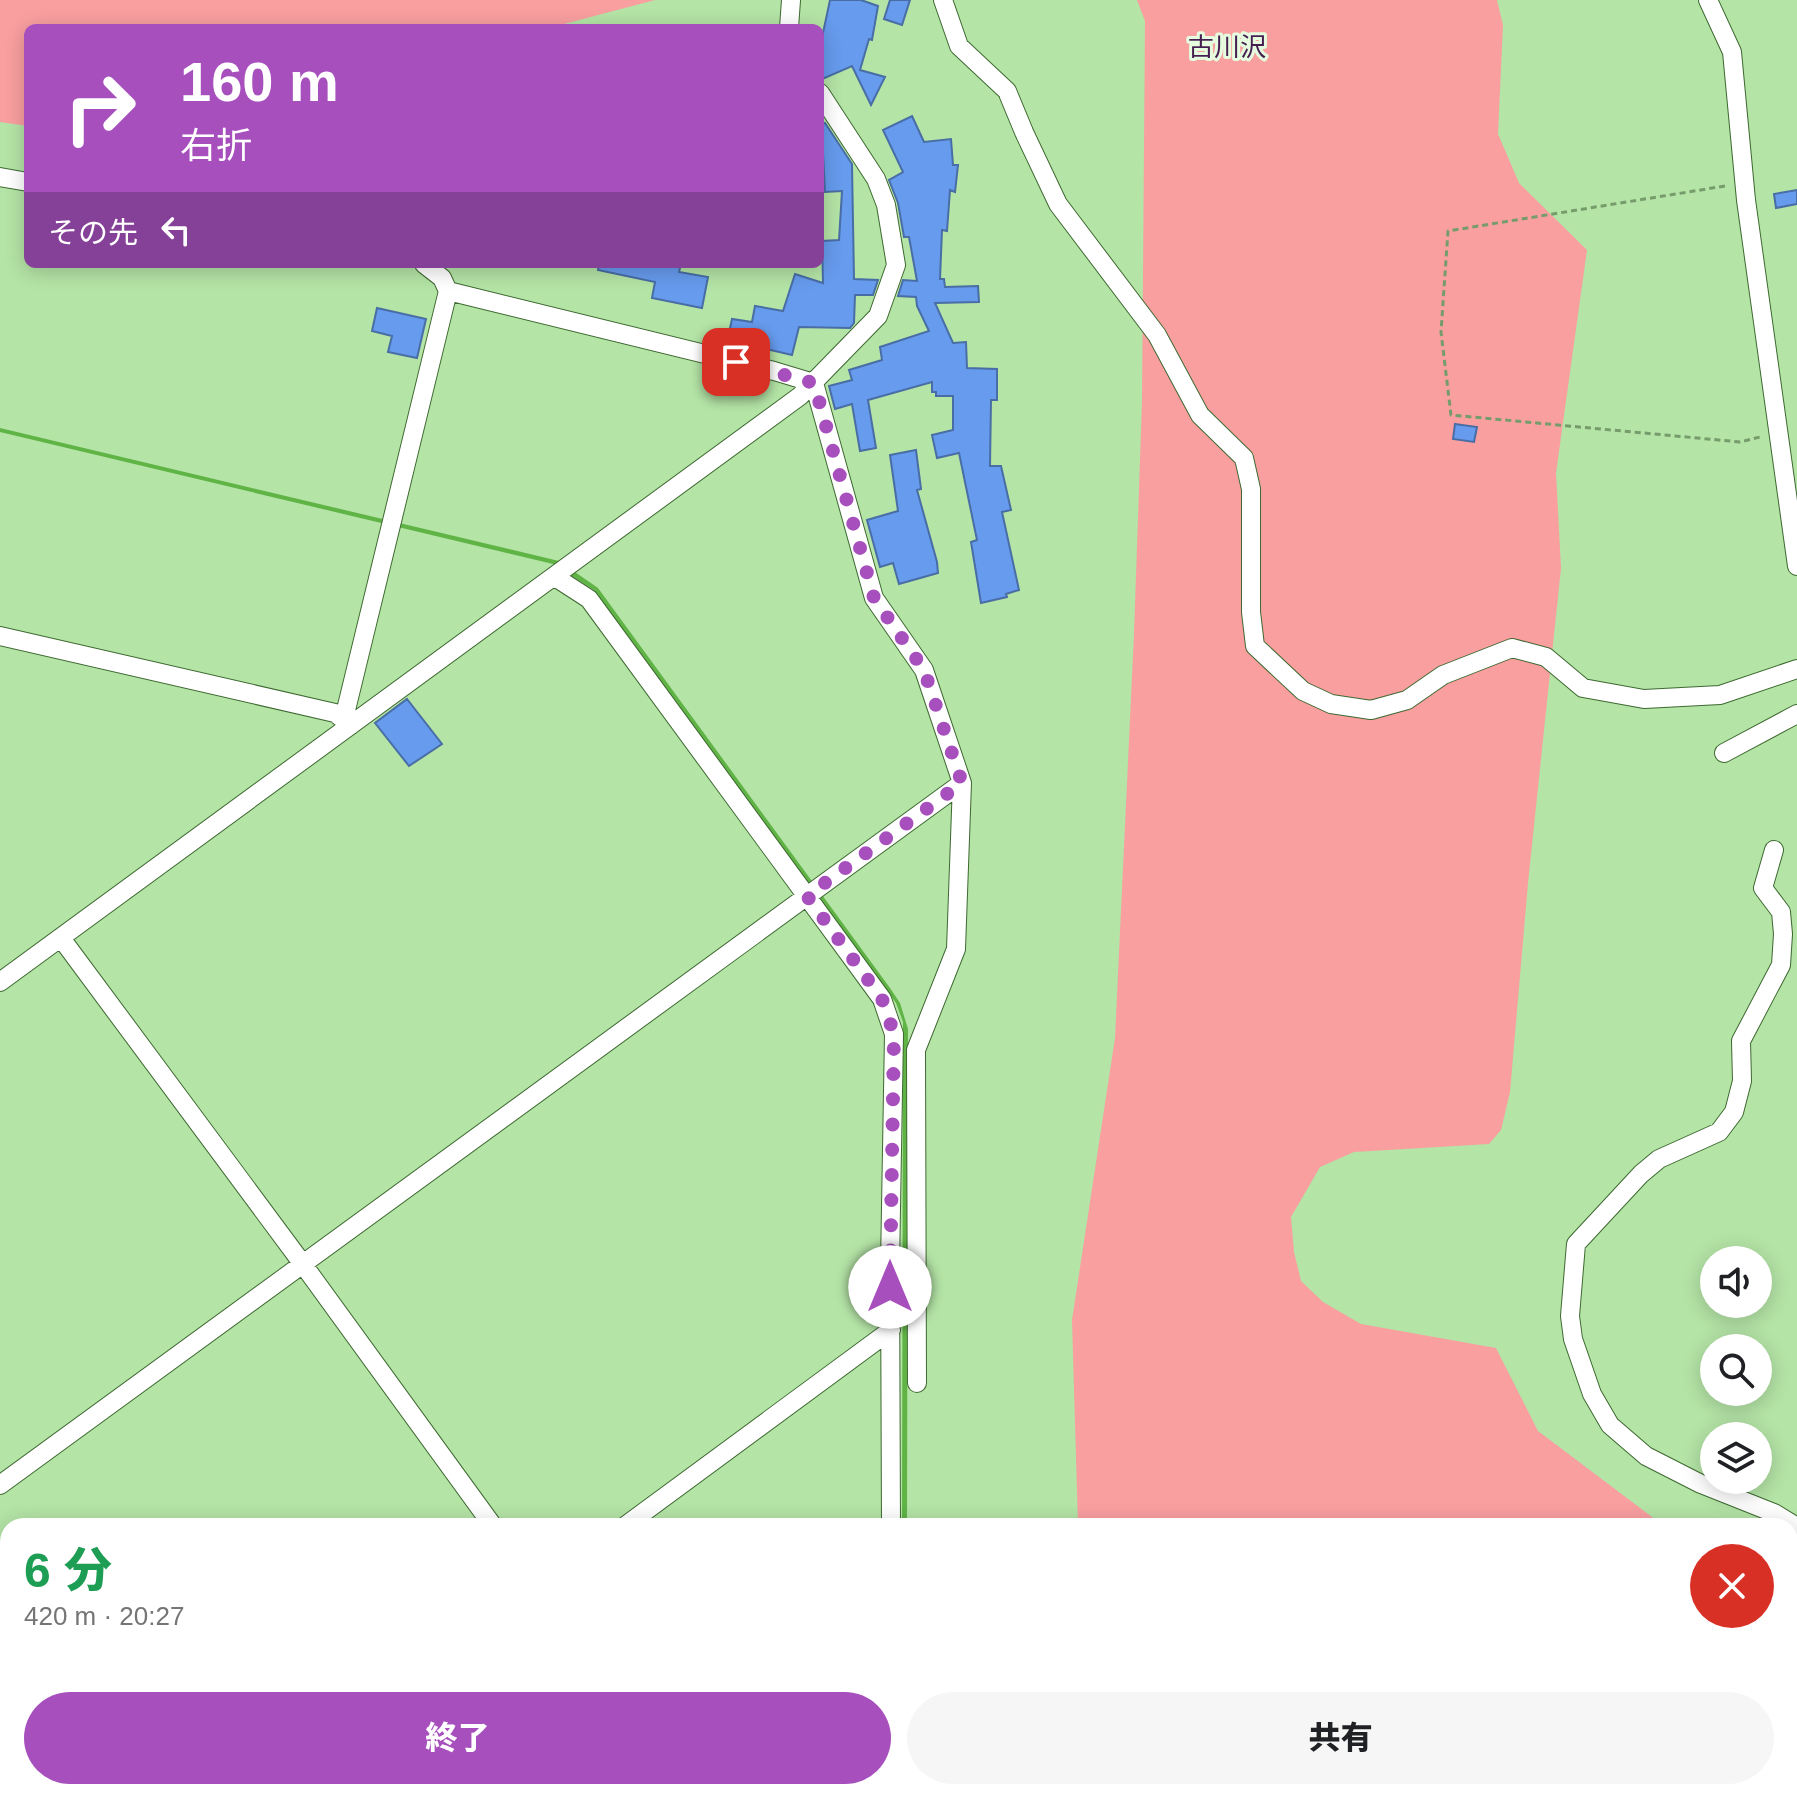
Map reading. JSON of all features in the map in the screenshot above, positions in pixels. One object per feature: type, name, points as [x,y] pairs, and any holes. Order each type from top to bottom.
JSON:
[{"type":"street","points":[[789,24],[791,0]]},
{"type":"street","points":[[943,0],[959,46],[1007,91],[1058,204],[1157,335],[1200,415],[1244,458],[1251,489],[1251,612],[1255,646],[1303,691],[1331,704],[1371,710],[1407,700],[1443,675],[1512,648],[1546,657],[1583,688],[1644,699],[1720,695],[1797,669]]},
{"type":"street","points":[[1708,0],[1732,52],[1745,183],[1779,433],[1790,463],[1797,566]]},
{"type":"street","points":[[0,982],[800,396],[878,316],[896,265],[886,205],[876,179],[824,99]]},
{"type":"street","points":[[0,177],[24,181]]},
{"type":"street","points":[[351,725],[346,710],[448,291],[442,278],[429,268]]},
{"type":"street","points":[[448,291],[814,383]]},
{"type":"street","points":[[814,383],[874,598],[924,670],[962,783],[956,949],[916,1050],[917,1383]]},
{"type":"street","points":[[555,577],[589,599],[882,999],[894,1034],[891,1518]]},
{"type":"street","points":[[0,636],[335,713],[351,725]]},
{"type":"street","points":[[1724,753],[1797,714]]},
{"type":"street","points":[[0,1485],[962,783]]},
{"type":"street","points":[[1774,850],[1763,888],[1781,912],[1781,965],[1741,1041],[1742,1081],[1734,1112],[1719,1132],[1650,1166],[1576,1244],[1570,1316],[1573,1339],[1592,1394],[1610,1425],[1646,1456],[1701,1484],[1782,1518]]},
{"type":"street","points":[[61,938],[487,1518]]},
{"type":"street","points":[[636,1518],[891,1330]]},
{"type":"path","points":[[1745,183],[1448,231],[1441,332],[1451,415],[1740,442],[1779,433]]},
{"type":"shaded area","points":[[0,0],[655,0],[564,24],[24,24],[24,125],[0,122]]},
{"type":"shaded area","points":[[1137,0],[1497,0],[1503,25],[1498,134],[1519,183],[1587,250],[1556,473],[1561,568],[1510,1092],[1501,1130],[1489,1144],[1354,1152],[1320,1167],[1291,1217],[1294,1252],[1301,1281],[1323,1302],[1361,1324],[1496,1348],[1538,1431],[1653,1518],[1078,1518],[1072,1320],[1115,1038],[1134,634],[1142,401],[1145,21]]},
{"type":"shaded area","points":[[0,428],[559,561],[598,588],[900,1003],[908,1029],[907,1518],[902,1518],[903,1022],[896,1003],[594,590],[553,564],[0,432]]},
{"type":"building","points":[[830,0],[861,0],[878,6],[872,40],[869,39],[860,70],[885,77],[871,105],[852,66],[824,78],[824,28]]},
{"type":"building","points":[[890,0],[910,0],[902,25],[884,19]]},
{"type":"building","points":[[912,116],[924,142],[951,139],[953,165],[958,165],[955,192],[950,190],[947,231],[942,230],[940,279],[944,279],[945,287],[978,286],[979,302],[935,303],[953,343],[966,342],[967,368],[997,369],[997,400],[991,400],[990,466],[1001,466],[1011,510],[1002,512],[1019,590],[1006,594],[1007,597],[981,603],[971,542],[977,540],[959,453],[937,458],[932,435],[953,430],[953,396],[936,396],[936,392],[932,392],[932,382],[868,400],[876,448],[860,451],[852,404],[835,409],[829,386],[852,380],[849,370],[882,360],[880,347],[929,331],[916,297],[898,296],[903,280],[917,281],[909,237],[904,237],[898,203],[889,180],[903,172],[883,130]]},
{"type":"building","points":[[824,123],[852,164],[854,279],[878,280],[873,295],[855,295],[854,323],[850,328],[799,327],[792,355],[745,344],[744,351],[726,347],[732,319],[752,322],[755,306],[783,311],[795,274],[823,283],[824,241],[839,240],[842,191],[825,192]]},
{"type":"building","points":[[1797,190],[1797,204],[1776,208],[1774,194]]},
{"type":"building","points":[[680,268],[679,272],[708,277],[702,308],[652,298],[655,282],[598,270]]},
{"type":"building","points":[[377,308],[426,319],[417,358],[388,352],[392,336],[372,331]]},
{"type":"building","points":[[1455,424],[1477,427],[1474,442],[1453,439]]},
{"type":"building","points":[[916,450],[921,489],[917,490],[938,573],[899,584],[893,563],[880,567],[867,520],[898,511],[890,455]]},
{"type":"building","points":[[407,699],[442,744],[409,766],[375,723]]},
{"type":"district","name":"古川沢","points":[[1227,47]]},
{"type":"route","points":[[736,362],[814,383],[874,598],[924,670],[962,783],[807,896],[882,999],[894,1034],[890,1287]]}]
